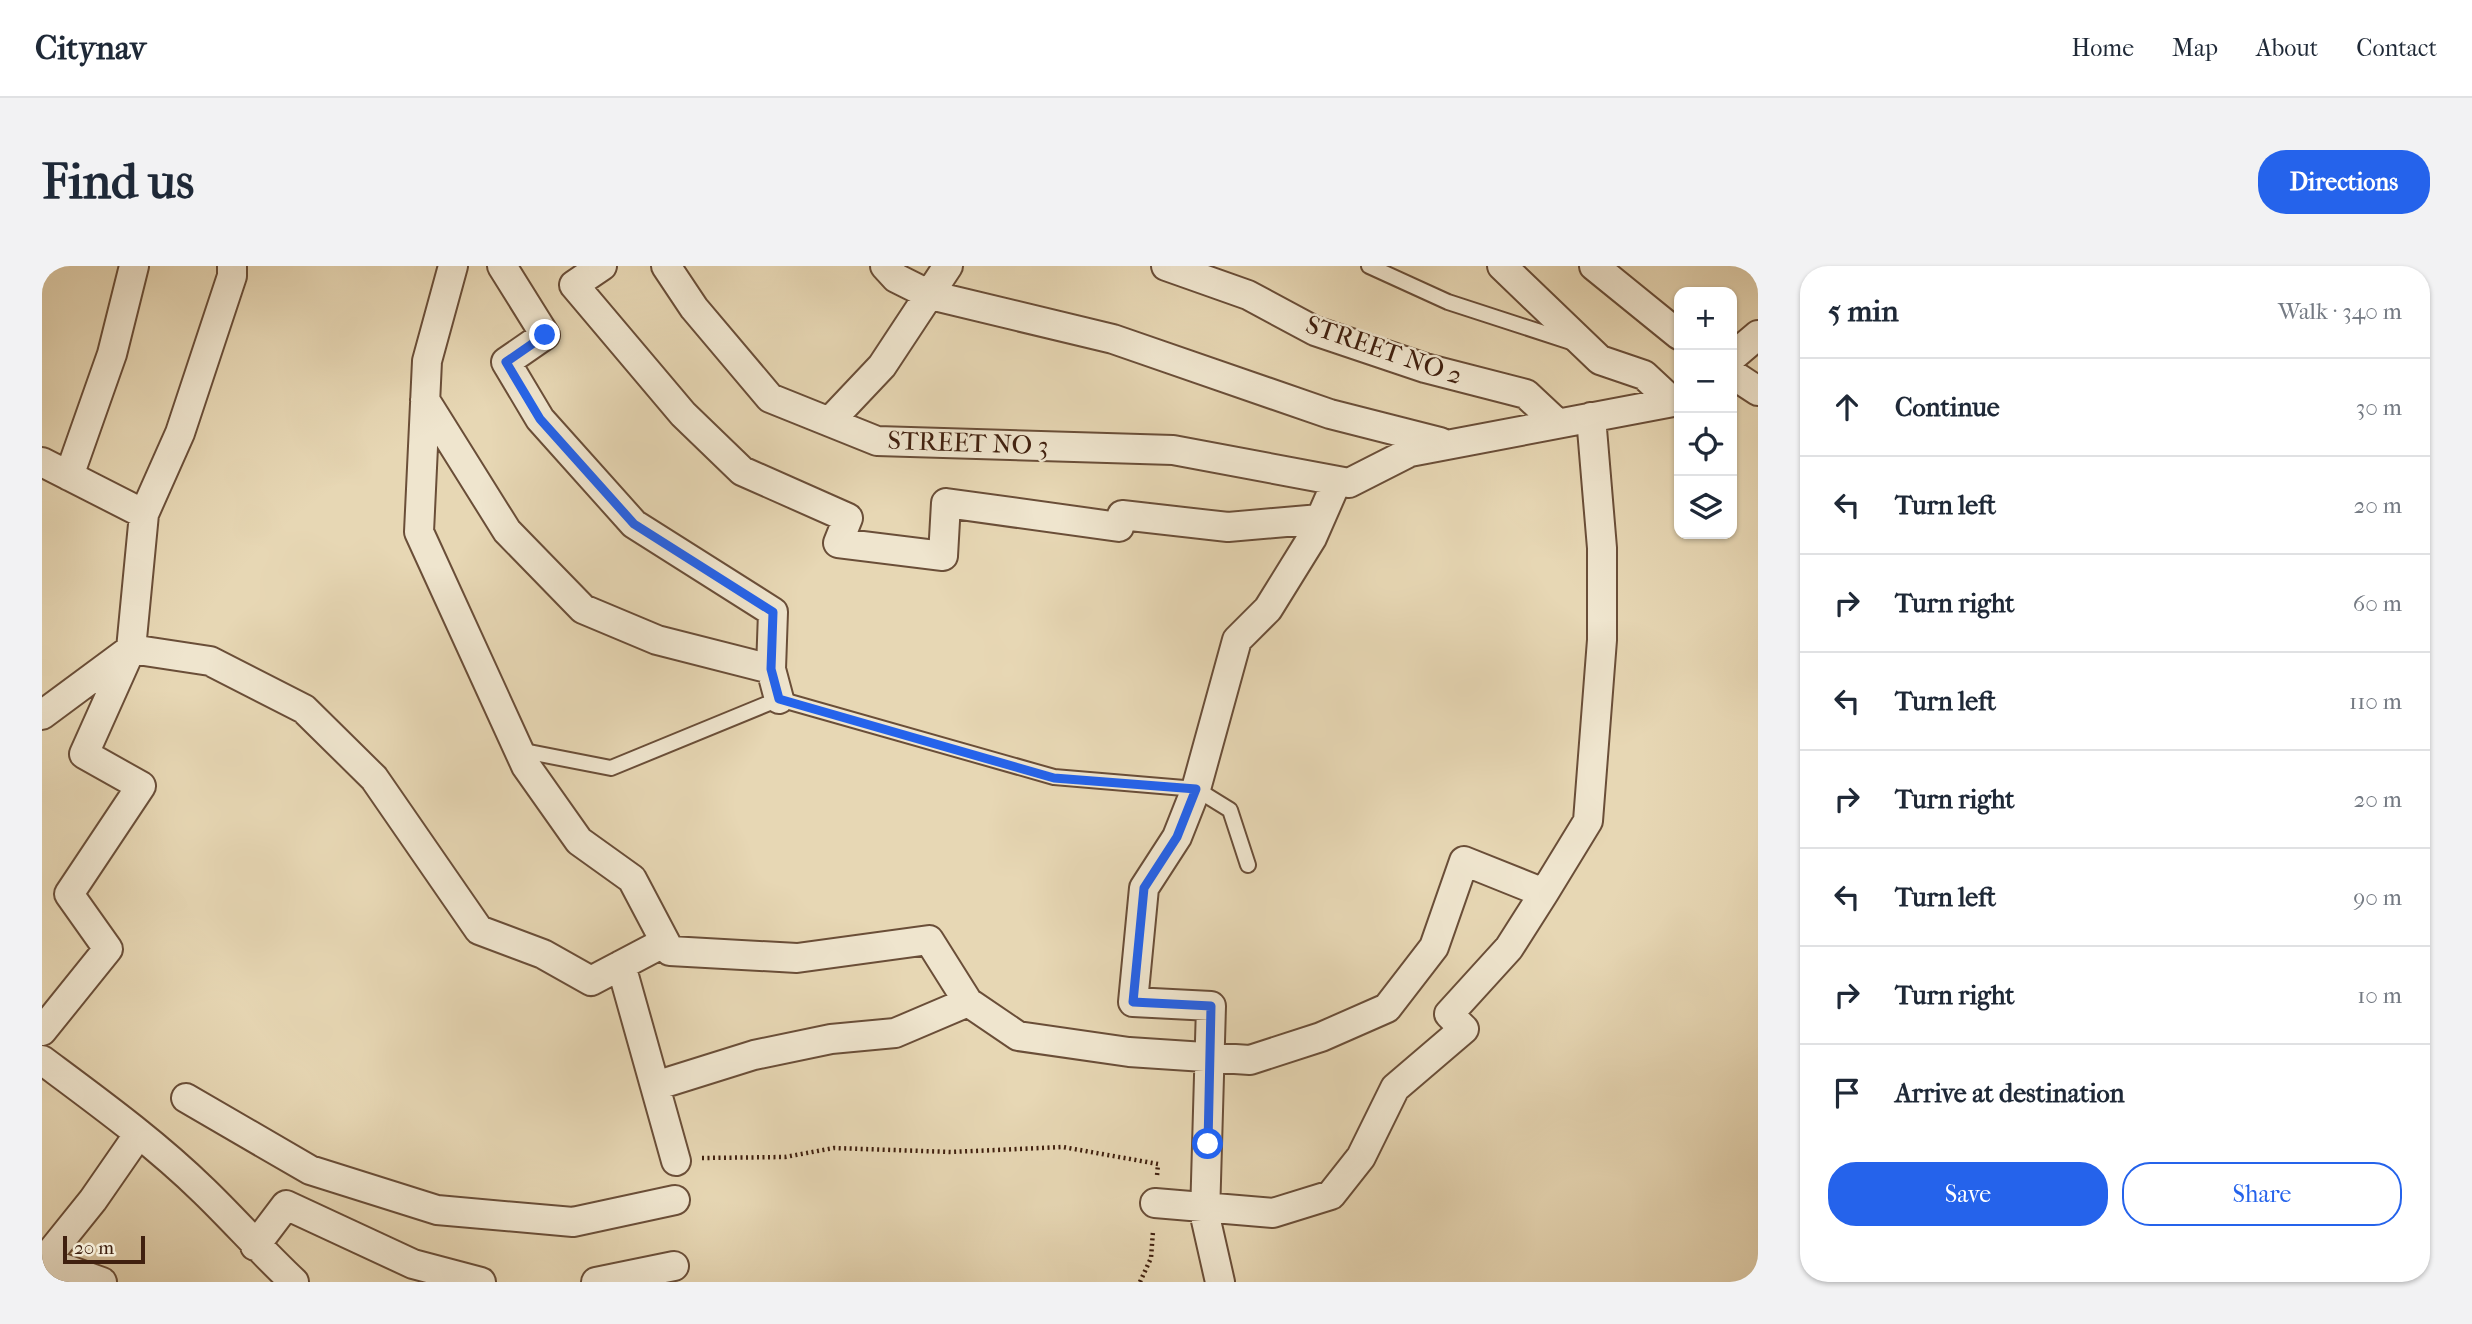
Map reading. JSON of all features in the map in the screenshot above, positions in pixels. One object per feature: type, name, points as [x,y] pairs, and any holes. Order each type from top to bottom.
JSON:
[{"type":"street","points":[[69,476],[112,355],[134,266]]},
{"type":"street","points":[[42,1031],[108,949],[69,894],[141,786],[84,754],[131,649],[144,514],[180,433],[232,276],[232,266]]},
{"type":"street","points":[[453,266],[426,361],[419,532],[526,766],[579,841],[632,879],[670,951],[797,958],[929,940],[968,1002],[1018,1036],[1129,1052],[1250,1060],[1321,1037],[1387,1008],[1434,947],[1464,861],[1544,893]]},
{"type":"street","points":[[502,266],[545,335],[506,362],[540,419],[634,524],[773,612],[771,669],[779,699]]},
{"type":"street","points":[[602,266],[574,285],[682,414],[743,471],[848,518],[838,543],[943,556],[946,503],[1119,527],[1122,516],[1228,527],[1320,519]]},
{"type":"street","name":"STREET NO 3","points":[[666,266],[694,308],[770,398],[877,441],[1173,450],[1337,481]]},
{"type":"street","points":[[886,266],[896,278],[930,295],[1113,339],[1330,414],[1450,444]]},
{"type":"street","points":[[830,421],[882,366],[948,266]]},
{"type":"street","name":"STREET NO 2","points":[[1166,266],[1248,295],[1315,331],[1425,368],[1526,394],[1558,423]]},
{"type":"street","points":[[1502,266],[1600,360],[1644,375],[1674,398]]},
{"type":"street","points":[[1594,266],[1674,331]]},
{"type":"street","points":[[1737,353],[1758,335]]},
{"type":"street","points":[[1737,377],[1758,391]]},
{"type":"street","points":[[425,400],[507,531],[583,609],[657,640],[771,669]]},
{"type":"street","points":[[1220,1282],[1205,1207],[1211,1006],[1133,1002],[1144,888],[1177,837],[1196,789],[1237,640],[1268,609],[1320,519],[1337,481],[1349,483],[1410,452],[1674,400]]},
{"type":"street","points":[[1155,1203],[1273,1213],[1331,1195],[1361,1157],[1395,1088],[1464,1029],[1449,1014],[1509,948],[1588,821],[1602,640],[1602,548],[1591,417]]},
{"type":"street","points":[[42,462],[144,514]]},
{"type":"street","points":[[42,715],[131,649],[210,661],[304,709],[374,778],[479,930],[543,954],[591,981],[665,942]]},
{"type":"street","points":[[621,965],[676,1161]]},
{"type":"street","points":[[654,1086],[754,1055],[831,1039],[895,1033],[968,1002]]},
{"type":"street","points":[[42,1060],[204,1190],[255,1246],[294,1282]]},
{"type":"street","points":[[186,1098],[310,1170],[438,1210],[573,1222],[675,1200]]},
{"type":"street","points":[[102,1282],[44,1265],[138,1135]]},
{"type":"street","points":[[255,1246],[286,1205],[413,1264],[481,1282]]},
{"type":"street","points":[[596,1282],[674,1266]]},
{"type":"lane","points":[[1369,266],[1448,302],[1587,347]]},
{"type":"lane","points":[[519,750],[611,768],[779,699],[1054,778],[1196,789],[1230,810],[1248,864]]},
{"type":"path","points":[[676,1161],[724,1156],[785,1157],[834,1147],[951,1152],[1063,1147],[1158,1164],[1151,1258],[1140,1282]]},
{"type":"route","points":[[545,335],[506,362],[540,419],[634,524],[773,612],[771,669],[779,699],[1054,778],[1196,789],[1177,837],[1144,888],[1133,1002],[1211,1006],[1208,1144]]}]
